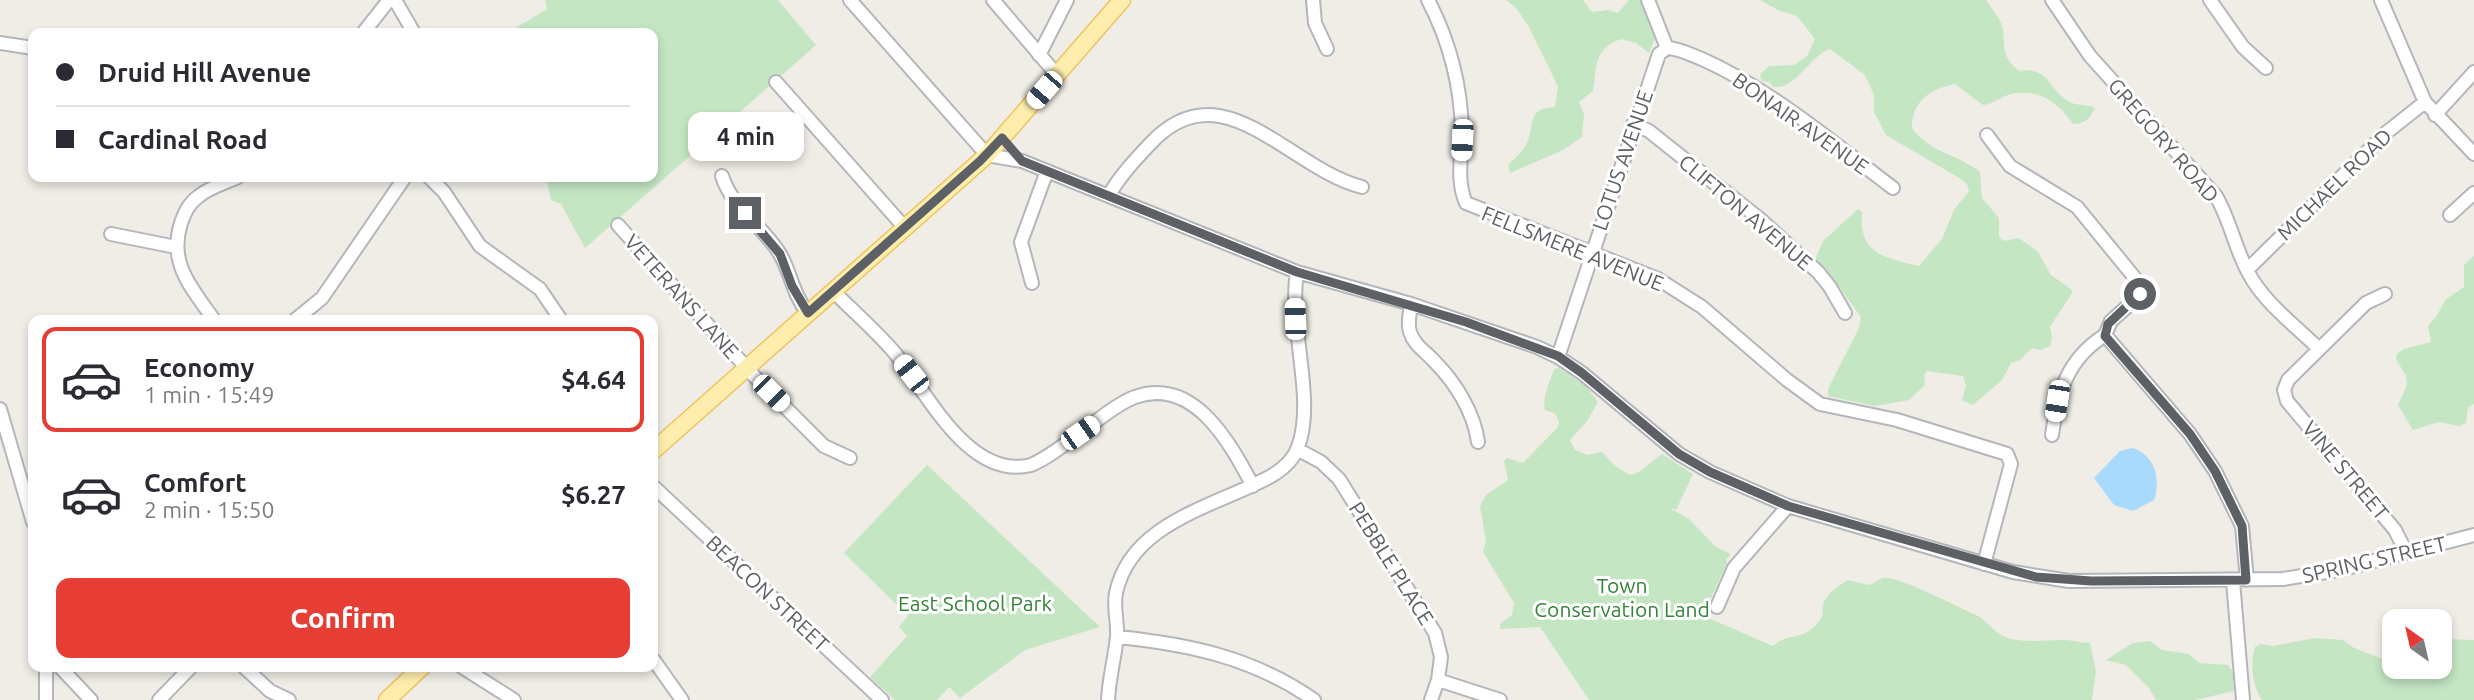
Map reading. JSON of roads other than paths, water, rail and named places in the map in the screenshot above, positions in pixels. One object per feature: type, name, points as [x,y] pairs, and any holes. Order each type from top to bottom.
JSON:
[{"type":"main road","points":[[658,447],[987,155],[1122,0]]},
{"type":"main road","points":[[387,700],[417,672]]},
{"type":"street","points":[[367,28],[389,0]]},
{"type":"street","points":[[395,0],[411,28]]},
{"type":"street","points":[[850,0],[987,155]]},
{"type":"street","points":[[993,0],[1056,75]]},
{"type":"street","points":[[1039,55],[1067,0]]},
{"type":"street","points":[[1313,0],[1315,23],[1327,49]]},
{"type":"street","name":"FELLSMERE AVENUE","points":[[1427,0],[1447,43],[1458,86],[1462,131],[1461,186],[1467,204],[1639,269],[1684,295],[1820,404],[1897,419],[1992,448],[2009,457],[2011,464],[1984,564]]},
{"type":"street","points":[[1648,0],[1667,48]]},
{"type":"street","name":"GREGORY ROAD","points":[[2052,0],[2097,64],[2216,196],[2228,219],[2247,270],[2266,297],[2319,349]]},
{"type":"street","points":[[2210,0],[2242,46],[2266,68]]},
{"type":"street","points":[[2381,0],[2424,102],[2474,154]]},
{"type":"street","points":[[0,43],[28,47]]},
{"type":"street","name":"LOTUS AVENUE","points":[[1558,356],[1633,124],[1659,54],[1667,48]]},
{"type":"street","name":"BONAIR AVENUE","points":[[1667,48],[1679,50],[1721,68],[1764,92],[1893,188]]},
{"type":"street","points":[[2435,115],[2474,72]]},
{"type":"street","points":[[776,82],[905,228]]},
{"type":"street","name":"MICHAEL ROAD","points":[[2247,270],[2387,132],[2424,102]]},
{"type":"street","points":[[1109,195],[1123,172],[1164,129],[1183,118],[1205,113],[1234,119],[1320,169],[1362,187]]},
{"type":"street","name":"CLIFTON AVENUE","points":[[1633,124],[1649,131],[1772,229],[1822,275],[1845,313]]},
{"type":"street","points":[[1987,135],[2010,166],[2077,206],[2139,283],[2139,296],[2111,321],[2105,335],[2079,360],[2063,381],[2052,435]]},
{"type":"street","name":"SPRING STREET","points":[[1002,138],[1022,161]]},
{"type":"street","name":"SPRING STREET","points":[[987,155],[1022,161],[1297,272],[1411,304],[1558,356],[1679,454],[1710,472],[1788,506],[1984,564],[2036,577],[2069,581],[2232,581],[2315,575],[2474,535]]},
{"type":"street","points":[[1032,283],[1021,242],[1047,171]]},
{"type":"street","points":[[722,176],[728,193],[780,254],[792,286],[808,313]]},
{"type":"street","points":[[211,315],[186,278],[176,247],[181,224],[192,201],[227,182]]},
{"type":"street","points":[[301,315],[322,298],[402,182]]},
{"type":"street","points":[[434,182],[444,192],[480,246],[540,289],[558,315]]},
{"type":"street","points":[[2451,215],[2474,193]]},
{"type":"street","name":"VETERANS LANE","points":[[618,225],[746,368],[824,446],[850,458]]},
{"type":"street","points":[[111,234],[176,247]]},
{"type":"street","points":[[1108,700],[1116,637],[1116,590],[1128,564],[1141,546],[1171,523],[1280,471],[1297,449],[1304,412],[1295,319],[1297,272]]},
{"type":"street","points":[[832,291],[895,353],[950,430],[994,463],[1012,467],[1035,463],[1127,401],[1143,395],[1160,394],[1185,400],[1206,414],[1253,486]]},
{"type":"street","points":[[2319,349],[2366,303],[2385,294]]},
{"type":"street","points":[[1411,304],[1411,335],[1437,363],[1471,414],[1478,442]]},
{"type":"street","points":[[2105,335],[2190,434],[2215,471],[2242,526],[2246,580]]},
{"type":"street","name":"VINE STREET","points":[[2319,349],[2288,380],[2284,390],[2287,401],[2395,530],[2406,552]]},
{"type":"street","points":[[0,409],[28,497]]},
{"type":"street","name":"PEBBLE PLACE","points":[[1297,449],[1321,463],[1339,479],[1428,620],[1440,650],[1438,680],[1432,700]]},
{"type":"street","name":"BEACON STREET","points":[[658,491],[882,700]]},
{"type":"street","points":[[1717,607],[1734,568],[1788,506]]},
{"type":"street","points":[[2232,581],[2243,700]]},
{"type":"street","points":[[1116,637],[1192,647],[1229,656],[1274,676],[1314,700]]},
{"type":"street","points":[[658,666],[682,700]]},
{"type":"street","points":[[46,672],[46,700]]},
{"type":"street","points":[[65,672],[91,700]]},
{"type":"street","points":[[159,700],[186,672]]},
{"type":"street","points":[[249,672],[270,691],[289,700]]},
{"type":"street","points":[[471,672],[514,700]]},
{"type":"street","points":[[1438,680],[1500,700]]},
{"type":"water","points":[[2132,448],[2140,451],[2151,462],[2157,484],[2154,500],[2133,511],[2114,505],[2094,478],[2120,451]]},
{"type":"park label","name":"Town Conservation Land","points":[[1622,597]]},
{"type":"park label","name":"East School Park","points":[[975,603]]}]
